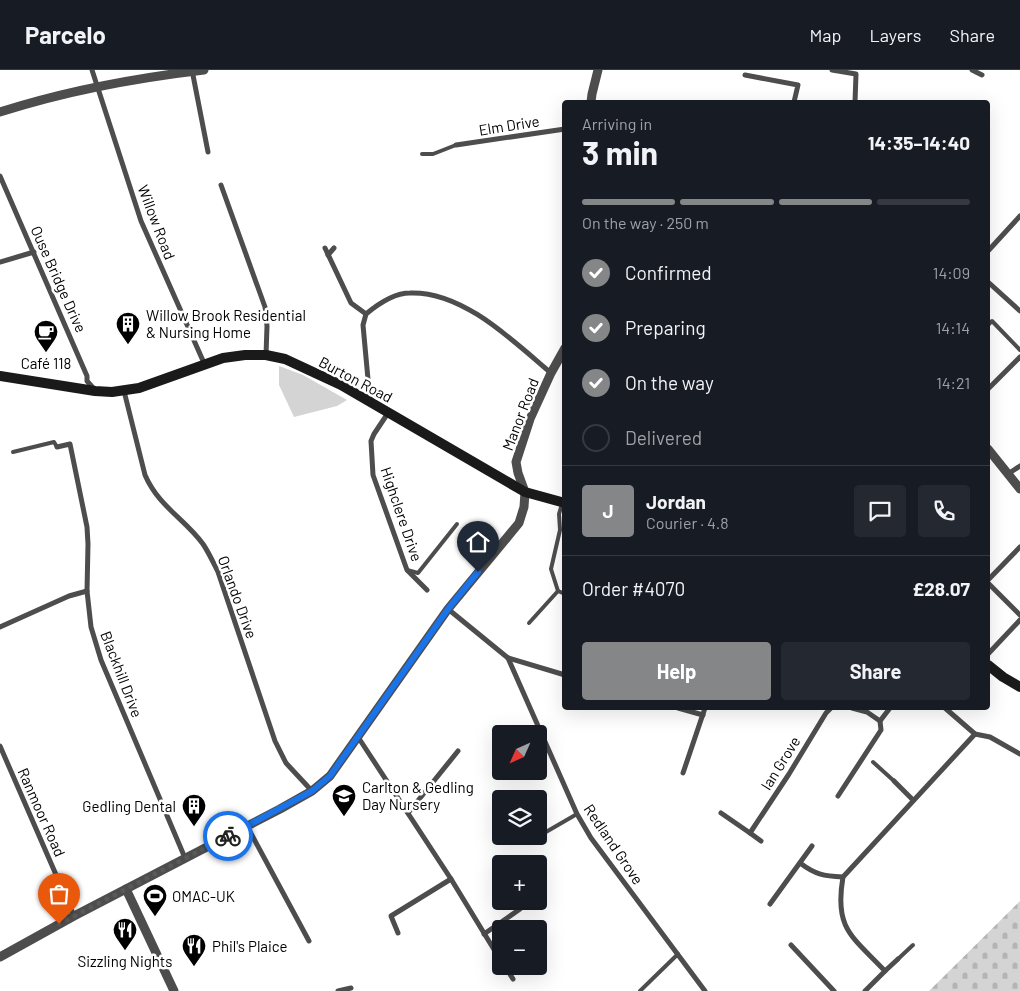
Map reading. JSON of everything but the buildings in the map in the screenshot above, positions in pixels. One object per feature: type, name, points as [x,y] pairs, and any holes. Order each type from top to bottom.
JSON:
[{"type":"main road","name":"Burton Road","points":[[0,376],[95,391],[124,391],[154,383],[204,363],[223,358],[266,355],[285,359],[341,384],[525,492],[562,502]]},
{"type":"main road","points":[[990,667],[1020,687]]},
{"type":"street","name":"Willow Road","points":[[92,70],[141,221],[204,363]]},
{"type":"street","points":[[0,112],[60,94],[97,86],[204,70]]},
{"type":"street","points":[[591,100],[598,70]]},
{"type":"street","points":[[832,70],[856,74],[855,100]]},
{"type":"street","points":[[972,70],[982,75]]},
{"type":"street","points":[[192,71],[208,152]]},
{"type":"street","points":[[745,76],[798,85],[794,100]]},
{"type":"street","name":"Elm Drive","points":[[456,145],[562,128]]},
{"type":"street","name":"Ouse Bridge Drive","points":[[0,176],[88,376],[88,380],[95,391]]},
{"type":"street","points":[[221,185],[265,307],[267,326],[266,355]]},
{"type":"street","points":[[990,250],[1020,216]]},
{"type":"street","points":[[325,248],[351,303],[366,314]]},
{"type":"street","points":[[328,255],[334,248]]},
{"type":"street","points":[[0,262],[34,252]]},
{"type":"street","points":[[990,284],[1020,311]]},
{"type":"street","points":[[370,401],[363,325],[366,314],[384,301],[398,295],[410,293],[431,295],[450,301],[496,327],[551,373]]},
{"type":"street","name":"Manor Road","points":[[525,492],[518,474],[516,462],[530,419],[562,353]]},
{"type":"street","points":[[990,385],[1020,357]]},
{"type":"street","name":"Orlando Drive","points":[[124,391],[150,488],[160,501],[203,544],[212,558],[275,741],[286,763],[312,791]]},
{"type":"street","name":"Highclere Drive","points":[[388,413],[371,441],[373,474],[407,570],[427,590]]},
{"type":"street","name":"Blackhill Drive","points":[[57,446],[70,444],[88,544],[87,591],[91,627],[101,660],[185,858]]},
{"type":"street","points":[[990,452],[1020,489]]},
{"type":"street","points":[[1008,474],[1020,466]]},
{"type":"street","points":[[0,957],[312,791],[330,776],[448,609],[519,523],[524,507],[525,492]]},
{"type":"street","points":[[990,579],[1020,547]]},
{"type":"street","points":[[990,583],[1020,615]]},
{"type":"street","points":[[0,627],[69,596],[87,591]]},
{"type":"street","name":"Redland Grove","points":[[448,609],[508,658],[577,814],[591,838],[705,991]]},
{"type":"street","points":[[990,652],[1020,620]]},
{"type":"street","points":[[508,658],[562,674]]},
{"type":"street","points":[[685,710],[703,715]]},
{"type":"street","points":[[683,773],[704,710]]},
{"type":"street","name":"Ian Grove","points":[[750,833],[829,710]]},
{"type":"street","points":[[860,710],[867,712],[880,721]]},
{"type":"street","points":[[838,796],[881,730],[880,721],[888,710]]},
{"type":"street","points":[[947,710],[975,734],[990,738],[1020,754]]},
{"type":"street","points":[[885,971],[851,936],[843,921],[840,907],[843,877],[975,734]]},
{"type":"street","points":[[358,737],[451,879],[492,947]]},
{"type":"street","name":"Ranmoor Road","points":[[0,746],[74,916]]},
{"type":"street","points":[[408,813],[458,751]]},
{"type":"street","points":[[894,781],[913,800]]},
{"type":"street","points":[[721,813],[761,841]]},
{"type":"street","points":[[247,826],[309,941]]},
{"type":"street","points":[[770,904],[812,846]]},
{"type":"street","points":[[800,864],[812,872],[826,876],[843,877]]},
{"type":"street","points":[[398,932],[391,916],[451,879]]},
{"type":"street","points":[[126,889],[174,991]]},
{"type":"street","points":[[484,934],[519,910]]},
{"type":"street","points":[[791,945],[834,991]]},
{"type":"street","points":[[865,991],[898,959]]},
{"type":"street","points":[[511,975],[513,979]]},
{"type":"street","points":[[338,991],[351,988]]},
{"type":"lane","points":[[422,154],[433,154],[456,145]]},
{"type":"lane","points":[[990,323],[992,321],[1020,350]]},
{"type":"lane","points":[[13,452],[54,442],[57,446]]},
{"type":"lane","points":[[562,507],[559,514],[560,530],[551,569],[558,591],[562,593]]},
{"type":"lane","points":[[407,570],[418,573],[456,524]]},
{"type":"lane","points":[[529,623],[558,591]]},
{"type":"lane","points":[[873,762],[894,781]]},
{"type":"lane","points":[[547,831],[577,814]]},
{"type":"lane","points":[[898,959],[913,946]]},
{"type":"lane","points":[[640,991],[678,954]]},
{"type":"green space","points":[[279,366],[303,375],[347,400],[337,406],[294,417],[279,385]]},
{"type":"green space","points":[[1020,901],[1020,991],[929,991]]},
{"type":"way so far","points":[[59,924],[228,836]]},
{"type":"place","name":"Willow Brook Residential & Nursing Home","points":[[128,345]]},
{"type":"place","name":"Café 118","points":[[46,353]]},
{"type":"place","name":"Carlton & Gedling Day Nursery","points":[[344,817]]},
{"type":"place","name":"Gedling Dental","points":[[194,827]]},
{"type":"place","name":"OMAC-UK","points":[[155,917]]},
{"type":"place","name":"Sizzling Nights","points":[[125,951]]},
{"type":"place","name":"Phil's Plaice","points":[[194,967]]},
{"type":"route","points":[[228,836],[312,791],[330,776],[448,609],[478,572]]}]
